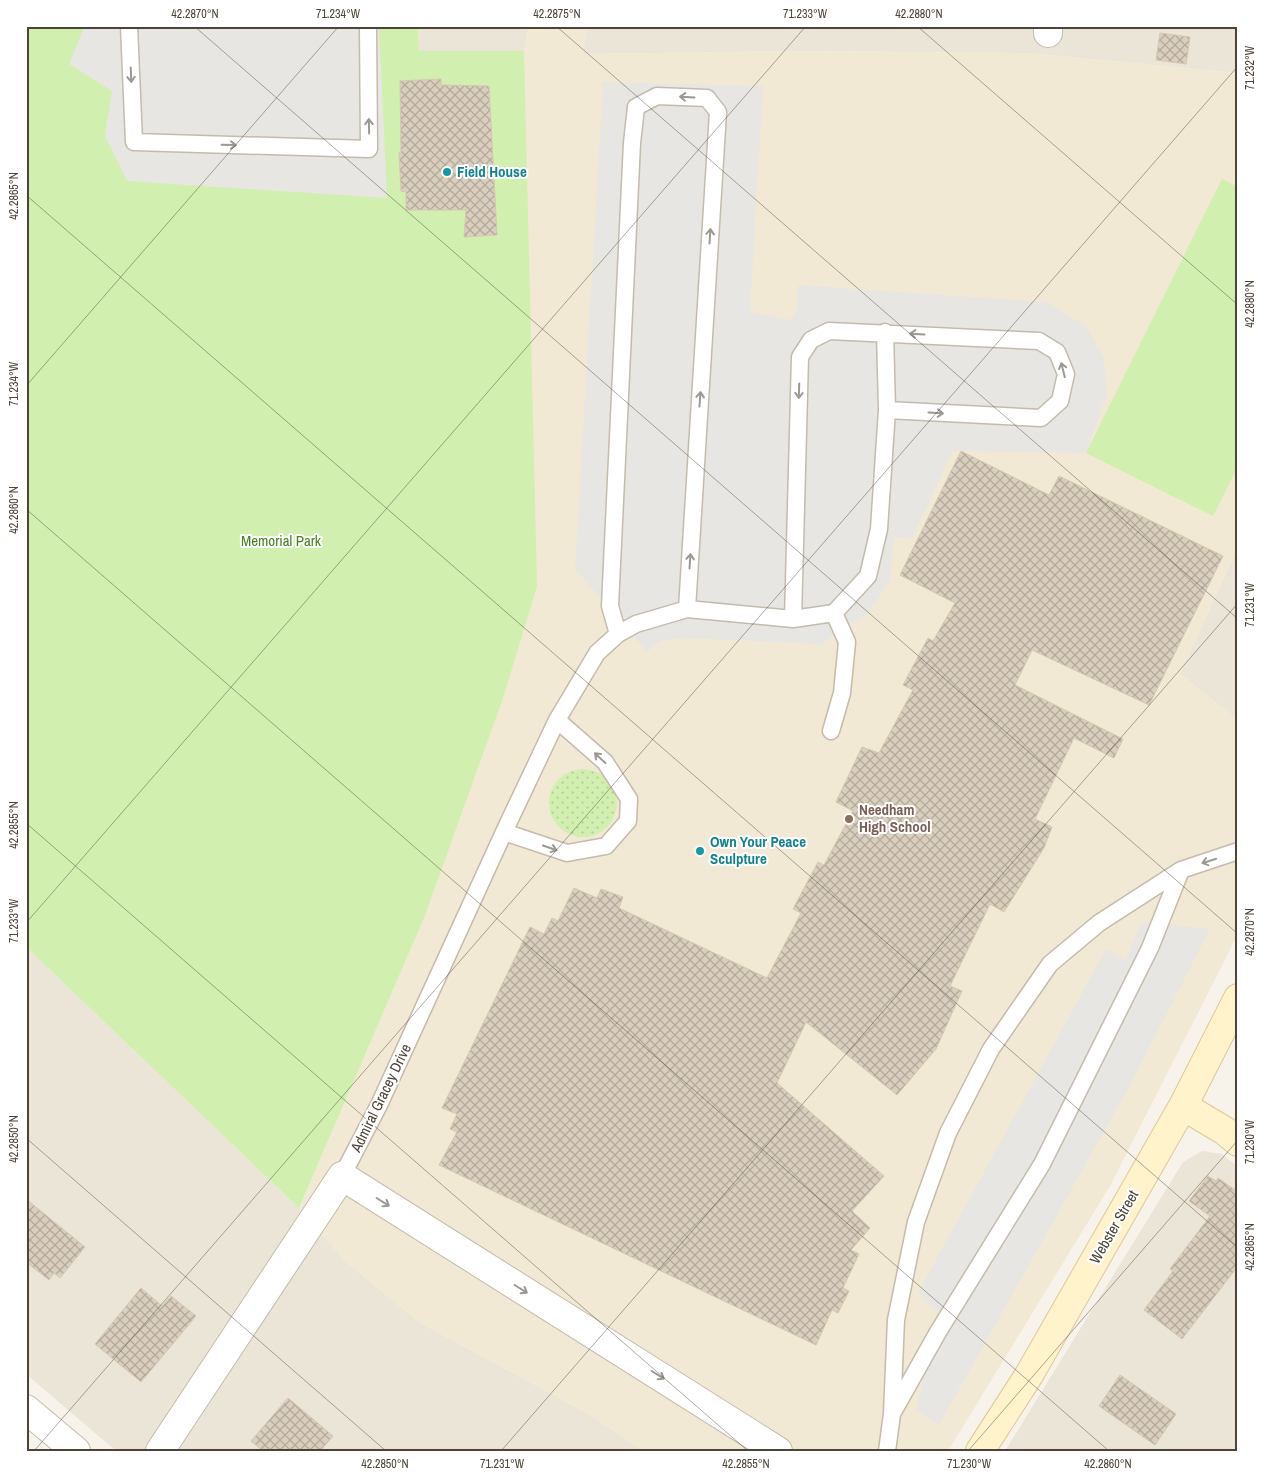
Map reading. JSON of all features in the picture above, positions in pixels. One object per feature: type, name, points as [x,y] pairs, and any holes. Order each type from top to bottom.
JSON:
[{"type":"street","name":"Webster Street","points":[[980,1451],[1029,1375],[1183,1106],[1238,998]]},
{"type":"street","points":[[1183,1106],[1225,1131],[1238,1142]]},
{"type":"street","name":"Admiral Gracey Drive","points":[[160,1451],[342,1176]]},
{"type":"street","points":[[342,1176],[778,1451]]},
{"type":"street","points":[[26,1409],[76,1451]]},
{"type":"lane","points":[[129,26],[134,142],[369,149],[368,26]]},
{"type":"lane","points":[[618,634],[610,606],[632,143],[636,107],[657,96],[707,98],[718,112],[687,610],[793,619],[834,613],[868,576],[879,529],[887,410],[886,332]]},
{"type":"lane","points":[[793,619],[800,357],[811,340],[829,331],[886,332],[1039,341],[1057,352],[1066,374],[1060,401],[1042,418],[887,410]]},
{"type":"lane","name":"Admiral Gracey Drive","points":[[342,1176],[379,1105],[557,720],[597,653],[618,634],[636,624],[687,610]]},
{"type":"lane","points":[[831,730],[842,693],[847,642],[834,613]]},
{"type":"lane","points":[[504,832],[567,853],[606,846],[628,821],[629,799],[606,762],[557,720]]},
{"type":"lane","points":[[887,1451],[892,1414],[896,1320],[916,1222],[948,1133],[990,1049],[1050,964],[1099,923],[1181,870],[1238,851]]},
{"type":"lane","points":[[892,1414],[938,1332],[1042,1164],[1150,948],[1181,870]]},
{"type":"shaded area","points":[[85,26],[379,26],[387,198],[127,181],[105,136],[112,91],[69,64]]},
{"type":"shaded area","points":[[418,26],[529,26],[524,51],[419,51]]},
{"type":"shaded area","name":"Needham High School","points":[[529,26],[587,26],[583,54],[801,51],[1028,53],[1238,73],[1238,547],[1180,674],[1238,720],[1238,934],[1110,1186],[948,1451],[644,1451],[592,1416],[419,1322],[345,1261],[299,1208],[424,918],[524,51]]},
{"type":"shaded area","points":[[587,26],[1238,26],[1238,73],[1028,53],[801,51],[583,54]]},
{"type":"shaded area","points":[[603,82],[763,86],[750,312],[791,320],[797,310],[798,285],[1045,302],[1086,326],[1104,358],[1107,394],[1086,453],[953,451],[912,538],[894,537],[890,581],[867,614],[821,644],[683,638],[660,641],[647,652],[575,569]]},
{"type":"shaded area","points":[[1238,547],[1238,720],[1180,674]]},
{"type":"shaded area","points":[[1142,922],[1210,929],[1130,1085],[939,1425],[916,1410],[937,1312],[918,1293],[1106,949],[1125,960]]},
{"type":"shaded area","points":[[26,947],[299,1208],[345,1261],[419,1322],[592,1416],[644,1451],[116,1451],[26,1374]]},
{"type":"shaded area","points":[[1202,1151],[1222,1154],[1238,1167],[1238,1451],[1005,1451],[1183,1162]]},
{"type":"green space","name":"Memorial Park","points":[[26,26],[418,26],[419,51],[524,51],[537,586],[503,698],[424,918],[299,1208],[26,947]]},
{"type":"green space","points":[[1222,179],[1238,187],[1238,466],[1213,516],[1086,453]]},
{"type":"green space","points":[[583,769],[596,772],[607,779],[614,790],[617,803],[614,816],[607,827],[596,834],[583,837],[570,834],[559,827],[552,816],[549,803],[552,790],[559,779],[570,772]]},
{"type":"building","points":[[1160,33],[1190,37],[1186,64],[1156,60]]},
{"type":"building","name":"Field House","points":[[441,79],[441,85],[489,86],[497,235],[464,237],[466,210],[406,210],[406,192],[401,191],[399,152],[401,152],[400,81]]},
{"type":"building","points":[[961,451],[1049,495],[1059,476],[1223,556],[1149,705],[1032,650],[1015,685],[1123,739],[1114,758],[1074,738],[1035,819],[1052,827],[1044,848],[1004,912],[990,904],[950,986],[962,991],[936,1049],[897,1095],[806,1022],[777,1083],[884,1176],[852,1211],[870,1228],[851,1250],[859,1254],[843,1288],[849,1291],[838,1313],[832,1310],[816,1345],[439,1165],[457,1132],[450,1129],[457,1114],[442,1108],[530,927],[544,934],[552,918],[558,921],[574,888],[597,898],[601,889],[623,897],[619,908],[767,978],[801,913],[793,909],[818,862],[824,865],[853,811],[836,802],[862,747],[879,753],[913,690],[903,685],[928,638],[933,641],[955,603],[900,575]]},
{"type":"building","points":[[1208,1176],[1216,1181],[1218,1178],[1238,1192],[1238,1266],[1182,1339],[1144,1310],[1173,1271],[1170,1269],[1210,1216],[1189,1201]]},
{"type":"building","points":[[26,1199],[85,1247],[60,1278],[54,1273],[49,1280],[26,1262]]},
{"type":"building","points":[[141,1288],[162,1306],[171,1296],[196,1316],[141,1382],[95,1344]]},
{"type":"building","points":[[1120,1375],[1176,1414],[1155,1445],[1099,1406]]},
{"type":"building","points":[[288,1398],[333,1436],[320,1451],[263,1451],[251,1441]]},
{"type":"place","name":"Field House","points":[[447,172]]},
{"type":"place","name":"Needham High School","points":[[849,819]]},
{"type":"place","name":"Own Your Peace Sculpture","points":[[700,851]]}]
